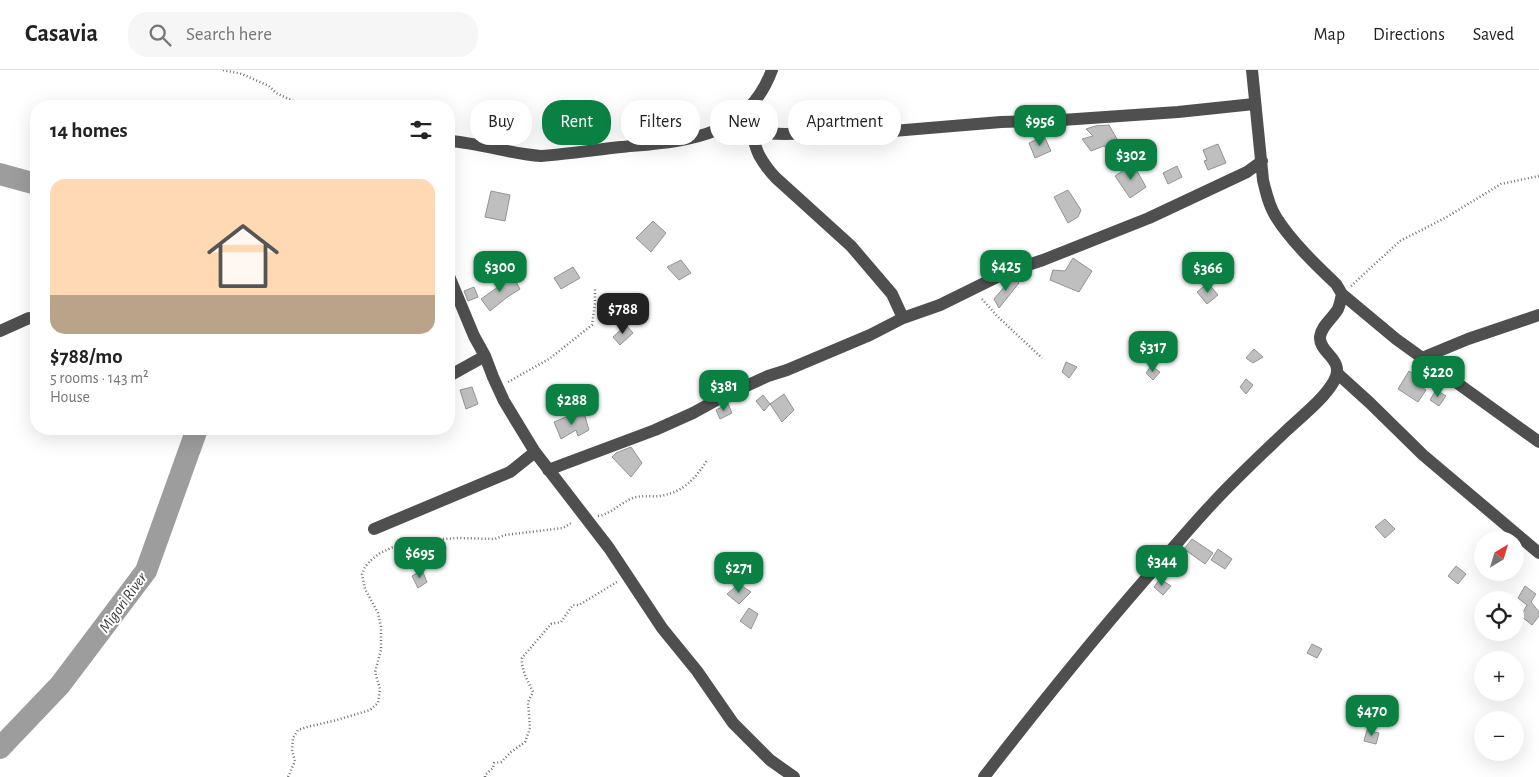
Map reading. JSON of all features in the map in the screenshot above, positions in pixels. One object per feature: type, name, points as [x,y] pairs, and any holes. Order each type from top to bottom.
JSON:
[{"type":"street","points":[[757,100],[772,70]]},
{"type":"street","points":[[1252,70],[1263,180],[1267,197],[1275,216],[1286,231],[1342,292],[1396,339],[1539,442]]},
{"type":"street","points":[[778,134],[893,131],[1001,122],[1178,112],[1254,104]]},
{"type":"street","points":[[455,142],[476,144],[524,155],[561,155],[659,144],[692,138],[710,132]]},
{"type":"street","points":[[755,145],[765,166],[851,246],[892,294],[903,318]]},
{"type":"street","points":[[548,470],[655,430],[693,413],[729,393],[870,335],[903,318],[940,305],[1007,272],[1043,260],[1149,218],[1247,172],[1262,161]]},
{"type":"street","points":[[455,290],[498,388],[535,452],[587,518],[628,575],[662,628],[697,671],[734,723],[770,760],[794,777]]},
{"type":"street","points":[[1342,292],[1338,308],[1323,329],[1320,337],[1321,344],[1333,358],[1338,374],[1423,455],[1539,553]]},
{"type":"street","points":[[1422,358],[1468,339],[1539,315]]},
{"type":"street","points":[[0,330],[29,318]]},
{"type":"street","points":[[455,373],[485,356]]},
{"type":"street","points":[[984,777],[1034,712],[1155,568],[1212,504],[1255,460],[1316,403],[1338,374]]},
{"type":"street","points":[[374,529],[510,472],[535,452]]},
{"type":"path","points":[[223,70],[242,74],[269,86],[276,93],[289,100]]},
{"type":"path","points":[[1342,292],[1348,289],[1400,241],[1445,218],[1501,184],[1539,176]]},
{"type":"path","points":[[973,288],[997,316],[1042,358]]},
{"type":"path","points":[[498,388],[549,359],[592,325],[595,289]]},
{"type":"path","points":[[288,777],[295,761],[292,751],[293,738],[298,730],[370,710],[378,703],[380,689],[374,672],[381,650],[381,626],[378,613],[365,589],[362,574],[370,561],[380,553],[404,542],[495,539],[505,535],[563,528],[571,522],[605,515],[634,497],[660,496],[685,488],[708,459]]},
{"type":"path","points":[[485,777],[494,768],[494,763],[501,762],[525,742],[530,728],[528,702],[533,692],[525,674],[522,658],[551,624],[560,622],[573,605],[579,605],[628,575]]},
{"type":"building","points":[[1109,125],[1121,146],[1112,152],[1104,146],[1091,151],[1082,139],[1093,136],[1086,129]]},
{"type":"building","points":[[1044,136],[1051,151],[1035,158],[1029,143]]},
{"type":"building","points":[[1218,144],[1226,163],[1208,170],[1204,161],[1207,160],[1203,150]]},
{"type":"building","points":[[1133,164],[1146,187],[1130,198],[1115,176]]},
{"type":"building","points":[[1177,166],[1182,177],[1168,184],[1163,173]]},
{"type":"building","points":[[1068,190],[1081,210],[1078,217],[1068,223],[1054,197]]},
{"type":"building","points":[[491,191],[510,195],[505,221],[485,217]]},
{"type":"building","points":[[653,221],[666,233],[651,252],[636,238]]},
{"type":"building","points":[[1073,258],[1092,271],[1079,292],[1050,280],[1053,270],[1065,271]]},
{"type":"building","points":[[681,260],[691,273],[679,280],[667,267]]},
{"type":"building","points":[[573,267],[580,278],[561,289],[554,278]]},
{"type":"building","points":[[507,277],[511,283],[515,280],[520,289],[490,311],[481,299],[498,287],[496,284]]},
{"type":"building","points":[[1014,278],[1019,283],[999,308],[994,299]]},
{"type":"building","points":[[1208,283],[1218,295],[1207,304],[1197,292]]},
{"type":"building","points":[[474,287],[478,297],[468,301],[464,291]]},
{"type":"building","points":[[626,325],[633,333],[620,345],[613,337]]},
{"type":"building","points":[[1254,349],[1263,357],[1253,363],[1246,358]]},
{"type":"building","points":[[1066,362],[1077,367],[1069,378],[1062,372]]},
{"type":"building","points":[[1151,366],[1160,372],[1153,380],[1146,373]]},
{"type":"building","points":[[1409,371],[1419,378],[1416,383],[1426,390],[1418,402],[1398,389]]},
{"type":"building","points":[[1246,379],[1253,385],[1246,394],[1240,387]]},
{"type":"building","points":[[472,387],[478,404],[466,409],[460,390]]},
{"type":"building","points":[[1436,390],[1446,396],[1439,406],[1430,400]]},
{"type":"building","points":[[784,394],[794,410],[782,422],[770,404]]},
{"type":"building","points":[[763,395],[770,404],[764,411],[756,401]]},
{"type":"building","points":[[728,404],[732,413],[720,419],[716,410]]},
{"type":"building","points":[[585,416],[589,430],[578,436],[576,430],[561,439],[554,422],[566,417]]},
{"type":"building","points":[[631,447],[642,463],[631,477],[612,457],[616,453]]},
{"type":"building","points":[[1385,519],[1395,529],[1385,538],[1375,527]]},
{"type":"building","points":[[1192,539],[1213,553],[1205,564],[1184,549]]},
{"type":"building","points":[[1218,549],[1232,559],[1225,569],[1211,560]]},
{"type":"building","points":[[1456,566],[1466,574],[1458,584],[1448,576]]},
{"type":"building","points":[[422,570],[427,582],[418,588],[412,576]]},
{"type":"building","points":[[1160,579],[1171,586],[1163,595],[1154,587]]},
{"type":"building","points":[[739,584],[751,592],[739,604],[727,594]]},
{"type":"building","points":[[1525,586],[1536,594],[1531,602],[1539,612],[1539,616],[1532,625],[1524,618],[1524,610],[1527,605],[1524,603],[1524,591],[1522,591]]},
{"type":"building","points":[[749,608],[758,614],[751,629],[740,621]]},
{"type":"building","points":[[1312,644],[1322,649],[1317,658],[1307,653]]},
{"type":"building","points":[[1367,730],[1379,733],[1376,744],[1364,741]]},
{"type":"waterway","name":"Migori River","points":[[0,174],[30,182]]},
{"type":"waterway","name":"Migori River","points":[[0,748],[60,685],[146,571],[195,435]]}]
